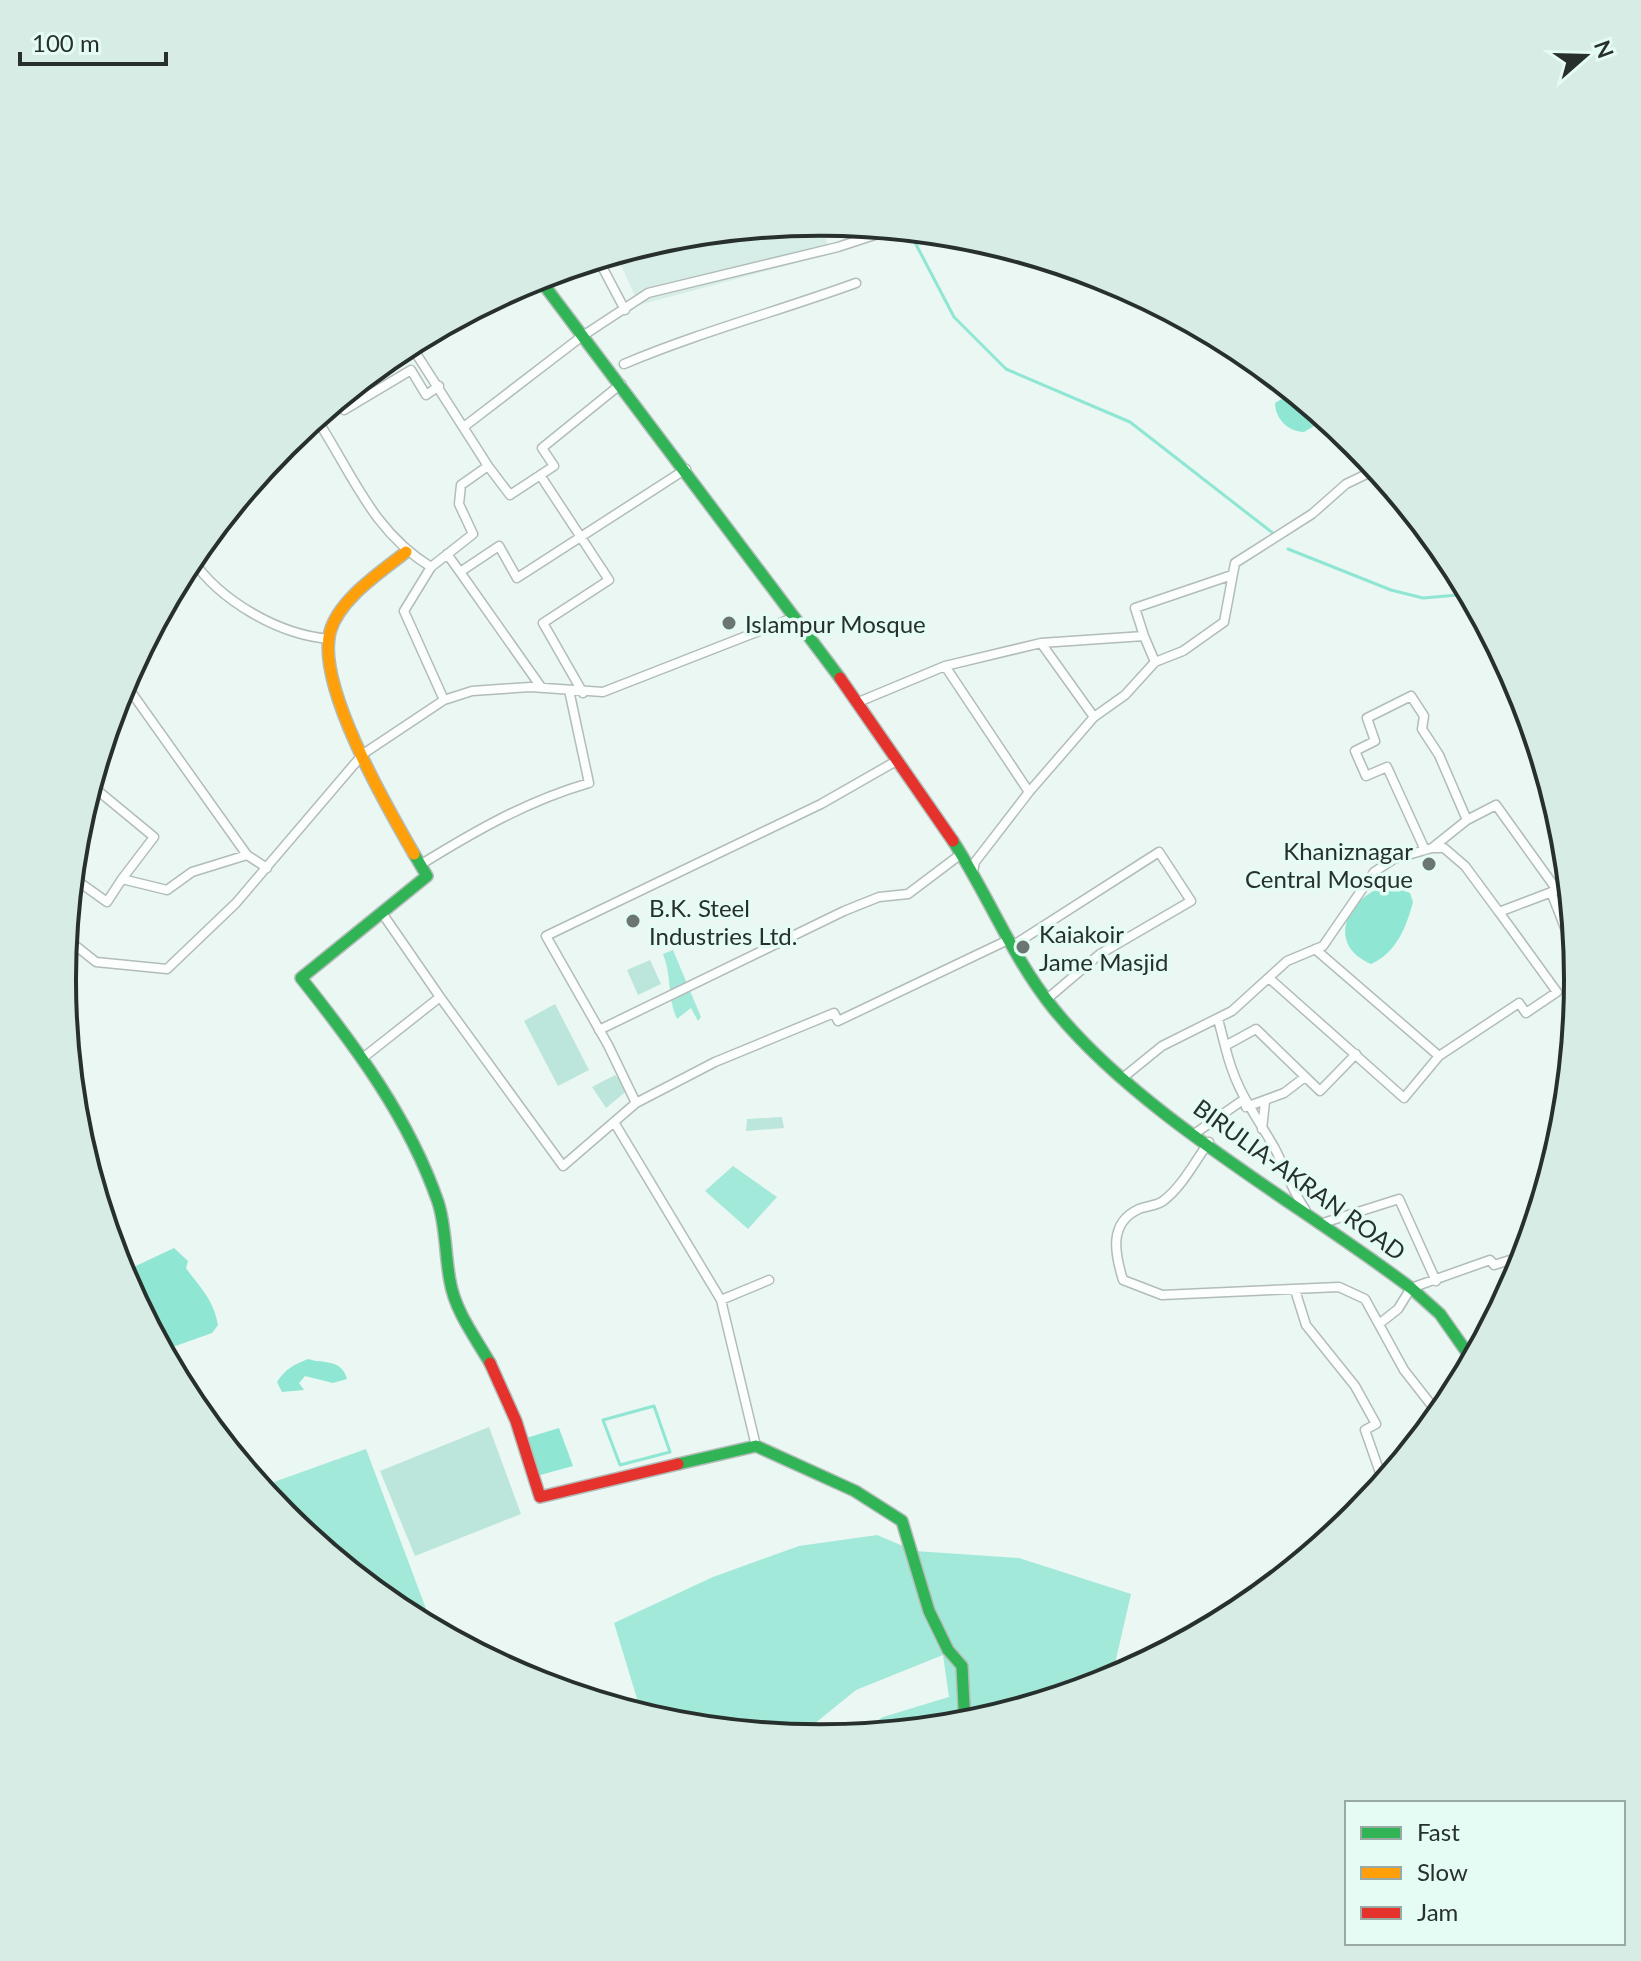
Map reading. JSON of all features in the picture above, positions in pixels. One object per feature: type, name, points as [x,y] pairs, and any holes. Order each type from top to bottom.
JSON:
[{"type":"street","points":[[465,426],[581,337],[648,293],[866,238]]},
{"type":"street","points":[[603,269],[625,310]]},
{"type":"street","points":[[624,364],[700,332],[774,313],[856,283]]},
{"type":"street","name":"BIRULIA-AKRAN ROAD","points":[[547,289],[686,469],[898,760],[973,872],[1010,943],[1047,999],[1089,1046],[1125,1076],[1209,1142],[1411,1288],[1440,1314],[1466,1351]]},
{"type":"street","points":[[417,355],[510,495],[554,466],[542,448],[621,384]]},
{"type":"street","points":[[344,410],[411,370],[426,395],[439,386]]},
{"type":"street","points":[[322,428],[372,516],[406,552],[431,567]]},
{"type":"street","points":[[444,700],[404,611],[431,567],[473,534],[459,504],[461,485],[488,466]]},
{"type":"street","points":[[460,572],[499,546],[517,578],[582,539],[686,469]]},
{"type":"street","points":[[973,872],[975,862],[1029,792],[1094,717],[1125,695],[1155,662],[1183,651],[1224,622],[1235,563],[1312,514],[1346,484],[1366,474]]},
{"type":"street","points":[[540,475],[609,580],[543,623],[583,693]]},
{"type":"street","points":[[406,552],[358,592],[330,633],[330,639],[333,677],[363,754],[391,817],[427,876],[301,978],[364,1057],[416,1149],[439,1205],[450,1284],[461,1314],[498,1377],[540,1497],[756,1446],[855,1491],[902,1521],[929,1611],[948,1650],[962,1666],[964,1711]]},
{"type":"street","points":[[447,554],[541,687]]},
{"type":"street","points":[[201,567],[243,606],[271,624],[302,636],[330,639]]},
{"type":"street","points":[[1155,662],[1135,608],[1232,575]]},
{"type":"street","points":[[77,947],[96,962],[167,969],[267,868],[363,754],[444,700],[472,691],[541,687],[583,693],[603,692],[795,617]]},
{"type":"street","points":[[855,703],[945,666],[1041,643],[1144,636]]},
{"type":"street","points":[[1041,643],[1094,717]]},
{"type":"street","points":[[945,666],[1029,792]]},
{"type":"street","points":[[420,865],[497,818],[546,795],[589,783],[569,690]]},
{"type":"street","points":[[133,695],[247,855],[267,868]]},
{"type":"street","points":[[1428,849],[1387,767],[1366,776],[1355,751],[1375,741],[1367,718],[1411,696],[1424,716],[1422,729],[1439,755],[1467,820]]},
{"type":"street","points":[[636,1103],[546,936],[821,804],[898,760]]},
{"type":"street","points":[[82,884],[107,902],[154,837],[100,792]]},
{"type":"street","points":[[1428,849],[1467,820],[1496,805],[1554,891],[1562,915]]},
{"type":"street","points":[[1125,1076],[1162,1046],[1218,1019],[1248,999],[1269,978],[1287,961],[1323,946],[1374,872],[1394,859],[1428,849],[1444,848],[1465,866],[1557,992],[1526,1013],[1519,1003],[1439,1056],[1404,1098],[1269,978]]},
{"type":"street","points":[[382,913],[563,1166],[636,1103],[715,1062],[834,1013],[838,1021],[1010,943],[1159,852],[1191,901],[1100,954],[1047,999]]},
{"type":"street","points":[[599,1030],[844,911],[879,897],[908,894],[961,854]]},
{"type":"street","points":[[122,879],[167,890],[192,872],[247,855]]},
{"type":"street","points":[[1499,912],[1559,889]]},
{"type":"street","points":[[1315,949],[1439,1056]]},
{"type":"street","points":[[364,1057],[440,997]]},
{"type":"street","points":[[1218,1019],[1245,1103],[1310,1214]]},
{"type":"street","points":[[1225,1046],[1256,1029],[1320,1091],[1356,1054]]},
{"type":"street","points":[[1197,1132],[1245,1103],[1265,1102],[1305,1077]]},
{"type":"street","points":[[1262,1129],[1265,1102]]},
{"type":"street","points":[[614,1122],[721,1300],[756,1446]]},
{"type":"street","points":[[1209,1142],[1175,1190],[1160,1203],[1128,1215],[1116,1233],[1115,1255],[1123,1280],[1162,1295],[1339,1287],[1365,1299],[1404,1370],[1432,1405]]},
{"type":"street","points":[[1323,1223],[1399,1199],[1436,1281]]},
{"type":"street","points":[[1379,1324],[1398,1309],[1411,1288],[1490,1260],[1494,1265],[1510,1260]]},
{"type":"street","points":[[721,1300],[769,1280]]},
{"type":"street","points":[[1295,1290],[1306,1325],[1355,1386],[1376,1424],[1365,1430],[1380,1471]]},
{"type":"shaded area","points":[[825,236],[830,254],[639,305],[620,263],[723,242]]},
{"type":"shaded area","points":[[1284,398],[1316,425],[1304,432],[1288,427],[1277,414],[1275,403]]},
{"type":"shaded area","points":[[1390,885],[1410,893],[1413,902],[1399,939],[1387,953],[1371,964],[1356,955],[1348,944],[1345,932],[1354,908],[1376,890]]},
{"type":"shaded area","points":[[673,950],[701,1017],[698,1021],[691,1008],[677,1019],[674,1011],[663,954]]},
{"type":"shaded area","points":[[650,960],[661,984],[638,995],[627,970]]},
{"type":"shaded area","points":[[555,1004],[589,1070],[558,1086],[524,1021]]},
{"type":"shaded area","points":[[615,1075],[629,1089],[606,1108],[592,1087]]},
{"type":"shaded area","points":[[782,1117],[784,1128],[746,1131],[747,1119]]},
{"type":"shaded area","points":[[733,1166],[777,1197],[748,1229],[705,1191]]},
{"type":"shaded area","points":[[174,1248],[188,1261],[186,1268],[209,1300],[218,1325],[212,1333],[173,1347],[134,1267]]},
{"type":"shaded area","points":[[308,1359],[336,1365],[347,1379],[333,1383],[305,1376],[299,1383],[304,1390],[282,1392],[277,1382],[280,1377]]},
{"type":"shaded area","points":[[489,1427],[521,1514],[415,1556],[380,1471]]},
{"type":"shaded area","points":[[559,1428],[573,1466],[533,1477],[523,1439]]},
{"type":"shaded area","points":[[366,1449],[427,1612],[367,1571],[294,1507],[272,1483]]},
{"type":"shaded area","points":[[877,1535],[915,1551],[1019,1558],[1131,1594],[1115,1664],[1013,1700],[918,1719],[874,1723],[883,1717],[949,1697],[943,1655],[856,1690],[813,1725],[723,1719],[638,1702],[614,1623],[713,1577],[799,1546]]},
{"type":"waterway","points":[[915,242],[954,317],[1006,369],[1130,422],[1274,534]]},
{"type":"waterway","points":[[1288,549],[1391,590],[1423,598],[1457,595]]},
{"type":"waterway","points":[[654,1406],[670,1452],[620,1465],[603,1420],[654,1406]]},
{"type":"traffic: fast","points":[[547,289],[840,678]]},
{"type":"traffic: fast","points":[[953,841],[1038,988],[1089,1048],[1175,1122],[1411,1288],[1440,1314],[1466,1351]]},
{"type":"traffic: fast","points":[[414,854],[427,876],[301,978],[361,1057],[412,1141],[441,1211],[456,1303],[490,1363]]},
{"type":"traffic: fast","points":[[678,1464],[756,1446],[855,1491],[902,1521],[929,1611],[948,1650],[962,1666],[964,1711]]},
{"type":"traffic: slow","points":[[406,552],[362,587],[342,608],[330,632],[328,655],[343,713],[372,777],[414,854]]},
{"type":"traffic: jam","points":[[840,678],[953,841]]},
{"type":"traffic: jam","points":[[490,1363],[516,1421],[540,1497],[678,1464]]},
{"type":"place","name":"Islampur Mosque","points":[[729,623]]},
{"type":"place","name":"Khaniznagar Central Mosque","points":[[1429,864]]},
{"type":"place","name":"B.K. Steel Industries Ltd.","points":[[633,921]]},
{"type":"place","name":"Kaiakoir Jame Masjid","points":[[1023,947]]}]
